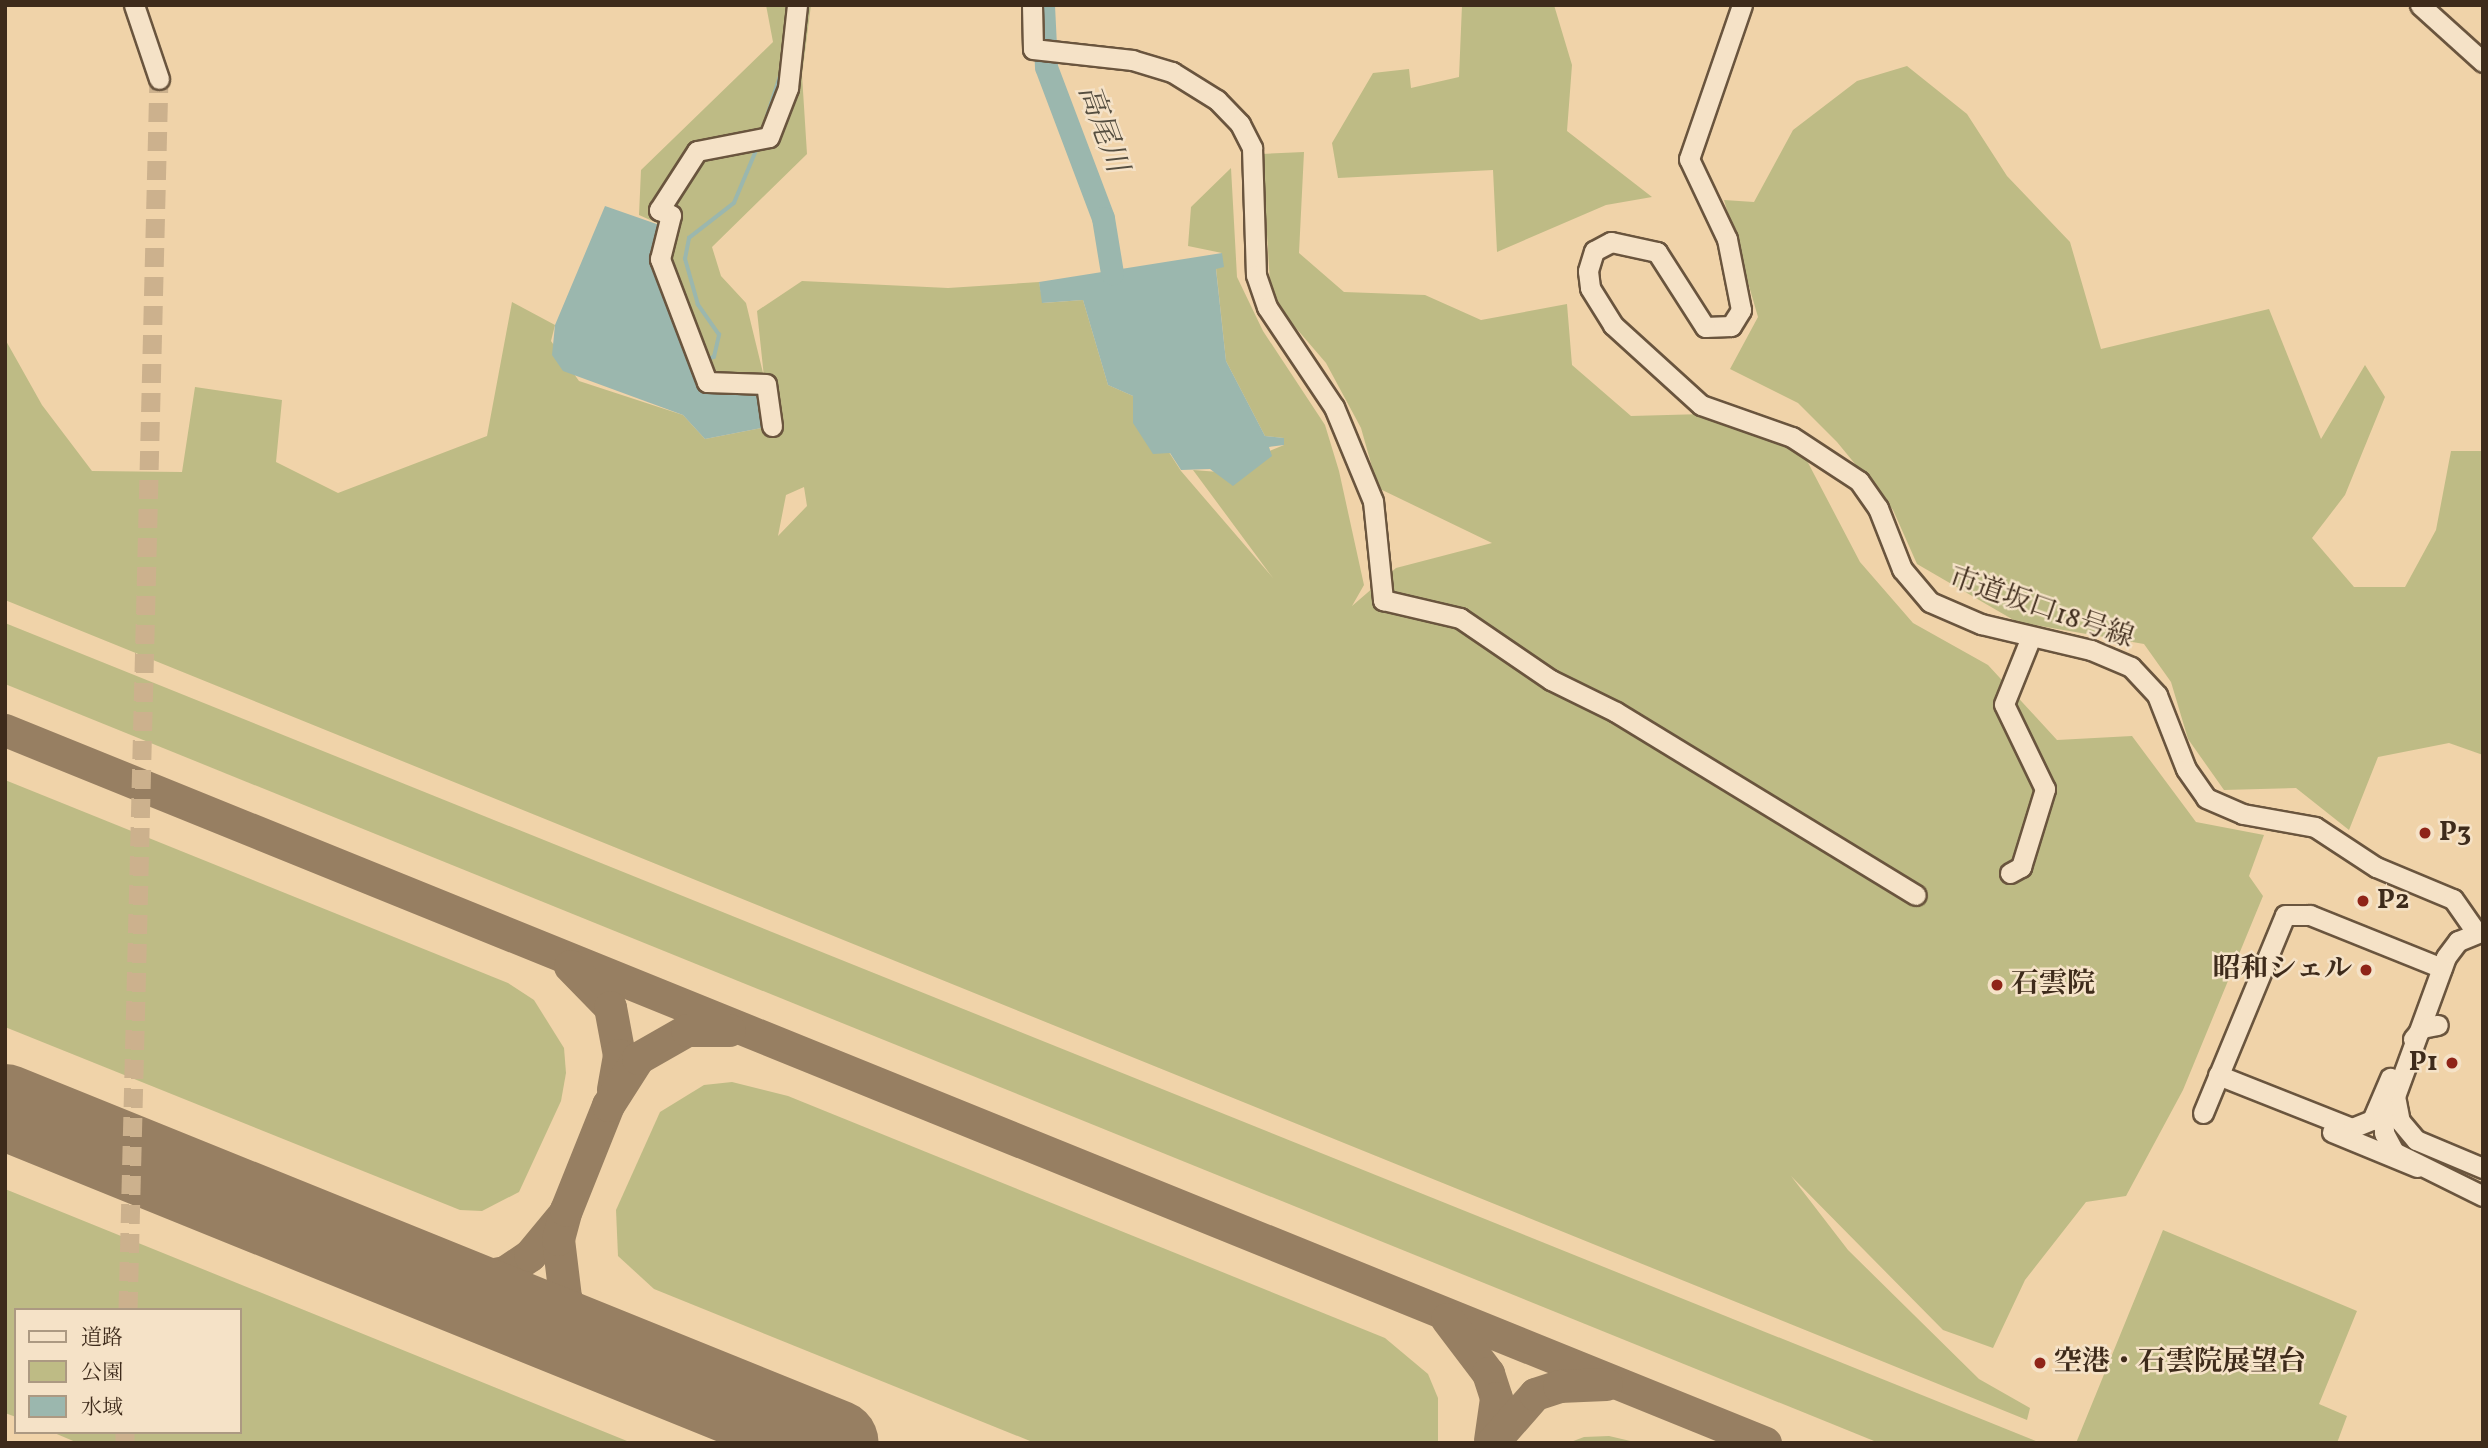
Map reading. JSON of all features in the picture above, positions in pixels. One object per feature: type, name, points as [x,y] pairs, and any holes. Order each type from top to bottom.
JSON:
[{"type":"street","points":[[134,5],[159,79]]},
{"type":"street","points":[[772,426],[766,384],[707,382],[660,259],[671,215],[659,210],[697,151],[769,137],[788,88],[797,5]]},
{"type":"street","points":[[1032,5],[1033,49],[1132,60],[1172,72],[1217,100],[1240,124],[1252,148],[1256,275],[1267,307],[1334,407],[1373,502],[1383,600],[1460,618],[1551,680],[1616,712],[1916,895]]},
{"type":"street","name":"市道坂口18号線","points":[[1742,5],[1689,159],[1733,258],[1742,300],[1737,320],[1724,329],[1704,327],[1671,266],[1641,244],[1611,242],[1594,251],[1590,288],[1613,324],[1685,394],[1792,437],[1859,481],[1878,508],[1902,569],[1930,602],[2031,636],[2115,658],[2146,679],[2194,785],[2206,799],[2243,814],[2315,827],[2376,867],[2453,899],[2479,931]]},
{"type":"street","points":[[2420,5],[2483,62]]},
{"type":"street","points":[[2010,873],[2021,867],[2045,789],[2004,704],[2031,636]]},
{"type":"street","points":[[2203,1113],[2285,915],[2311,915],[2442,968]]},
{"type":"street","points":[[2216,1080],[2352,1128],[2372,1119],[2410,1044],[2442,968],[2458,941],[2479,931]]},
{"type":"street","points":[[2438,1026],[2422,1028],[2410,1044],[2395,1096],[2406,1132],[2483,1168]]},
{"type":"street","points":[[2216,1080],[2483,1196]]},
{"type":"street","points":[[2382,1099],[2388,1143],[2417,1167]]},
{"type":"green space","points":[[766,5],[811,5],[802,75],[807,154],[712,247],[721,276],[746,303],[764,377],[757,311],[802,281],[948,288],[1039,282],[1043,303],[1083,300],[1108,385],[1133,396],[1181,471],[1273,578],[1193,470],[1219,472],[1284,445],[1284,438],[1265,436],[1226,361],[1216,268],[1222,253],[1188,246],[1191,207],[1231,168],[1237,277],[1263,331],[1325,425],[1339,471],[1364,585],[1352,606],[1396,568],[1492,543],[1378,488],[1361,428],[1326,363],[1271,299],[1262,154],[1304,152],[1299,253],[1344,292],[1425,295],[1481,320],[1567,304],[1572,365],[1631,416],[1704,414],[1804,455],[1860,562],[1913,623],[1988,665],[2057,740],[2132,736],[2196,822],[2264,835],[2249,876],[2263,896],[2183,1090],[2126,1196],[2086,1202],[2025,1280],[1993,1348],[1943,1330],[1791,1176],[1848,1250],[1979,1379],[2030,1408],[2027,1420],[5,600],[5,339],[42,405],[92,471],[182,472],[195,387],[282,400],[276,462],[338,493],[487,436],[512,302],[555,325],[551,341],[579,381],[683,415],[705,439],[772,426],[784,430],[766,384],[704,374],[669,258],[668,228],[639,215],[641,170],[773,42]],"holes":[[[804,487],[807,506],[778,536],[786,495]]]},
{"type":"green space","points":[[1462,5],[1554,5],[1572,65],[1567,131],[1652,197],[1606,205],[1497,252],[1493,170],[1338,178],[1332,143],[1373,73],[1409,69],[1411,88],[1459,77]]},
{"type":"green space","points":[[1907,66],[1967,114],[2007,176],[2070,242],[2101,349],[2269,309],[2321,439],[2365,365],[2385,397],[2345,495],[2312,538],[2354,587],[2405,587],[2436,530],[2451,451],[2483,451],[2483,755],[2449,743],[2378,757],[2349,830],[2296,788],[2224,790],[2188,739],[2171,682],[2144,644],[2017,622],[1917,564],[1893,510],[1837,442],[1798,403],[1730,369],[1758,317],[1724,200],[1754,202],[1793,130],[1857,81]]},
{"type":"green space","points":[[5,623],[2041,1443],[1879,1443],[5,684]]},
{"type":"green space","points":[[5,780],[508,983],[534,1000],[564,1048],[566,1073],[561,1101],[519,1192],[482,1211],[460,1210],[5,1027]]},
{"type":"green space","points":[[732,1082],[788,1096],[1385,1338],[1428,1374],[1438,1398],[1438,1443],[1035,1443],[654,1289],[618,1256],[616,1210],[660,1112],[704,1085]]},
{"type":"green space","points":[[5,1189],[632,1443],[78,1443],[57,1434],[242,1434],[242,1308],[14,1308],[14,1416],[5,1413]]},
{"type":"green space","points":[[2163,1230],[2357,1311],[2319,1404],[2347,1416],[2337,1443],[2076,1443]]},
{"type":"green space","points":[[1609,1436],[1639,1443],[1568,1443],[1584,1437]]},
{"type":"water","points":[[605,206],[668,228],[660,259],[707,382],[766,384],[772,426],[705,439],[683,415],[563,371],[552,355],[555,325]]},
{"type":"water","points":[[1222,253],[1224,267],[1216,269],[1226,361],[1265,436],[1284,438],[1284,445],[1269,447],[1272,456],[1233,486],[1210,469],[1181,470],[1170,453],[1153,454],[1133,423],[1133,396],[1108,385],[1083,300],[1042,303],[1039,282]]},
{"type":"waterway","name":"高尾川","points":[[1043,5],[1046,67],[1103,218],[1112,273]]},
{"type":"waterway","points":[[767,116],[781,73]]},
{"type":"waterway","points":[[707,359],[714,357],[719,335],[698,305],[685,259],[689,238],[734,203],[758,146]]},
{"type":"taxiway","points":[[5,730],[1765,1443]]},
{"type":"taxiway","points":[[570,966],[610,1007],[619,1055],[613,1089]]},
{"type":"taxiway","points":[[623,1357],[577,1321],[565,1297],[558,1239],[566,1210],[608,1105],[638,1058],[687,1030],[729,1030]]},
{"type":"taxiway","points":[[421,1275],[452,1282],[505,1272],[530,1255],[563,1215]]},
{"type":"taxiway","points":[[1447,1319],[1488,1373],[1496,1398],[1490,1440]]},
{"type":"taxiway","points":[[1492,1443],[1535,1394],[1559,1386],[1606,1384]]},
{"type":"runway","points":[[5,1107],[836,1443]]},
{"type":"tunnel","points":[[128,1308],[159,79]]},
{"type":"tunnel","points":[[125,1434],[125,1443]]},
{"type":"place","name":"P3","points":[[2425,833]]},
{"type":"place","name":"P2","points":[[2363,901]]},
{"type":"place","name":"昭和シェル","points":[[2366,970]]},
{"type":"place","name":"石雲院","points":[[1997,985]]},
{"type":"place","name":"P1","points":[[2452,1063]]},
{"type":"place","name":"空港・石雲院展望台","points":[[2040,1363]]}]
